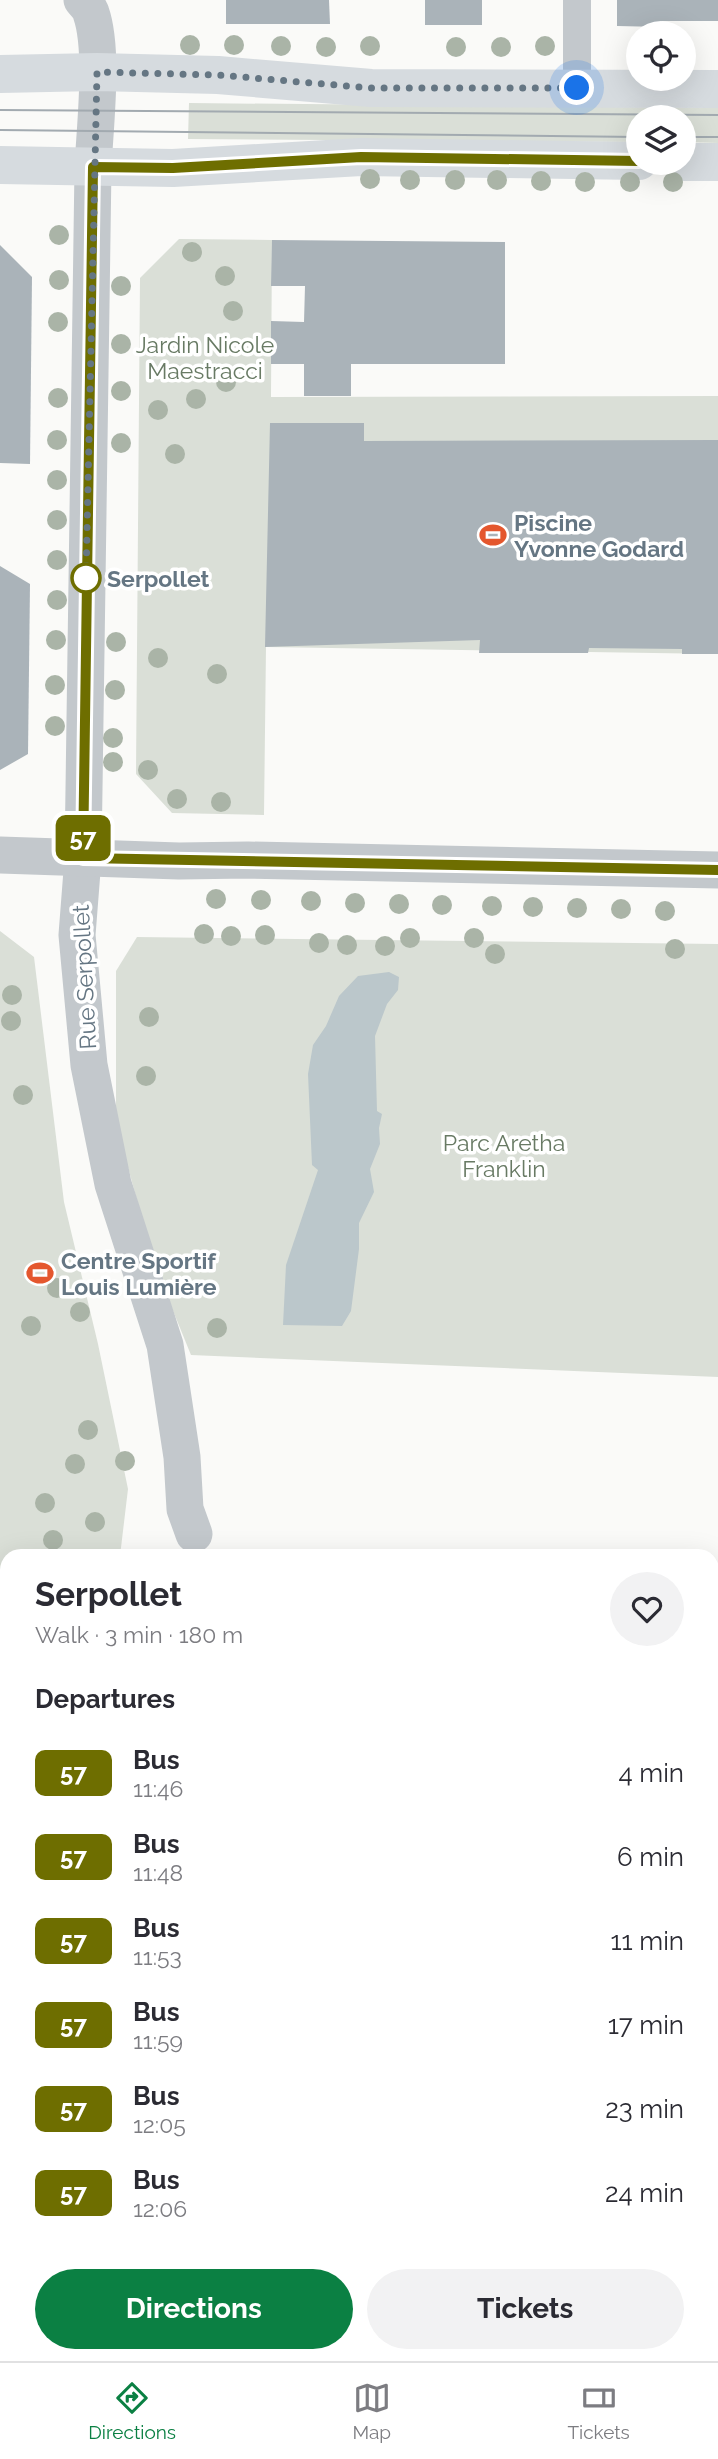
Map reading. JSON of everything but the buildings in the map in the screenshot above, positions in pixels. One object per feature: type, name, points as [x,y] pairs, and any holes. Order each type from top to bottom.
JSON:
[{"type":"main road","points":[[0,74],[97,72],[218,75],[371,88],[718,89]]},
{"type":"main road","points":[[0,164],[173,168],[361,157],[626,161]]},
{"type":"main road","points":[[696,162],[718,162]]},
{"type":"street","name":"Rue Serpollet","points":[[82,0],[91,10],[96,33],[97,72],[93,167],[83,858],[77,935],[89,1065],[113,1184],[165,1345],[182,1457],[185,1509],[194,1534]]},
{"type":"street","points":[[577,0],[577,88]]},
{"type":"street","points":[[0,855],[718,870]]},
{"type":"green space","points":[[189,103],[626,107],[626,142],[188,139]]},
{"type":"green space","points":[[696,108],[718,108],[718,143],[696,142]]},
{"type":"green space","name":"Piscine Yvonne Godard","points":[[179,239],[272,240],[271,397],[718,396],[718,654],[266,647],[264,815],[172,813],[136,774],[140,278]]},
{"type":"green space","name":"Centre Sportif Louis Lumière","points":[[0,931],[34,957],[64,1202],[98,1344],[128,1489],[121,1549],[0,1549]]},
{"type":"green space","name":"Parc Aretha Franklin","points":[[137,937],[718,944],[718,1377],[191,1355],[156,1269],[116,1124],[116,971]]},
{"type":"shaded area","points":[[389,972],[399,977],[398,990],[387,1004],[375,1036],[377,1111],[382,1114],[380,1144],[370,1169],[374,1192],[359,1223],[359,1249],[351,1311],[342,1326],[283,1325],[286,1265],[318,1170],[312,1165],[308,1074],[313,1045],[326,1026],[339,996],[358,976]]},
{"type":"tram line","points":[[0,110],[718,115]]},
{"type":"tram line","points":[[0,130],[626,137]]},
{"type":"tram line","points":[[696,137],[718,137]]},
{"type":"bus line","name":"57","points":[[626,161],[361,157],[173,168],[93,167],[83,858],[718,870]]},
{"type":"place","name":"Piscine Yvonne Godard","points":[[493,535]]},
{"type":"place","name":"Serpollet","points":[[86,578]]},
{"type":"place","name":"Centre Sportif Louis Lumière","points":[[40,1273]]},
{"type":"route","points":[[86,578],[97,72],[218,75],[371,88],[577,88]]},
{"type":"park label","name":"Jardin Nicole Maestracci","points":[[205,357]]}]
